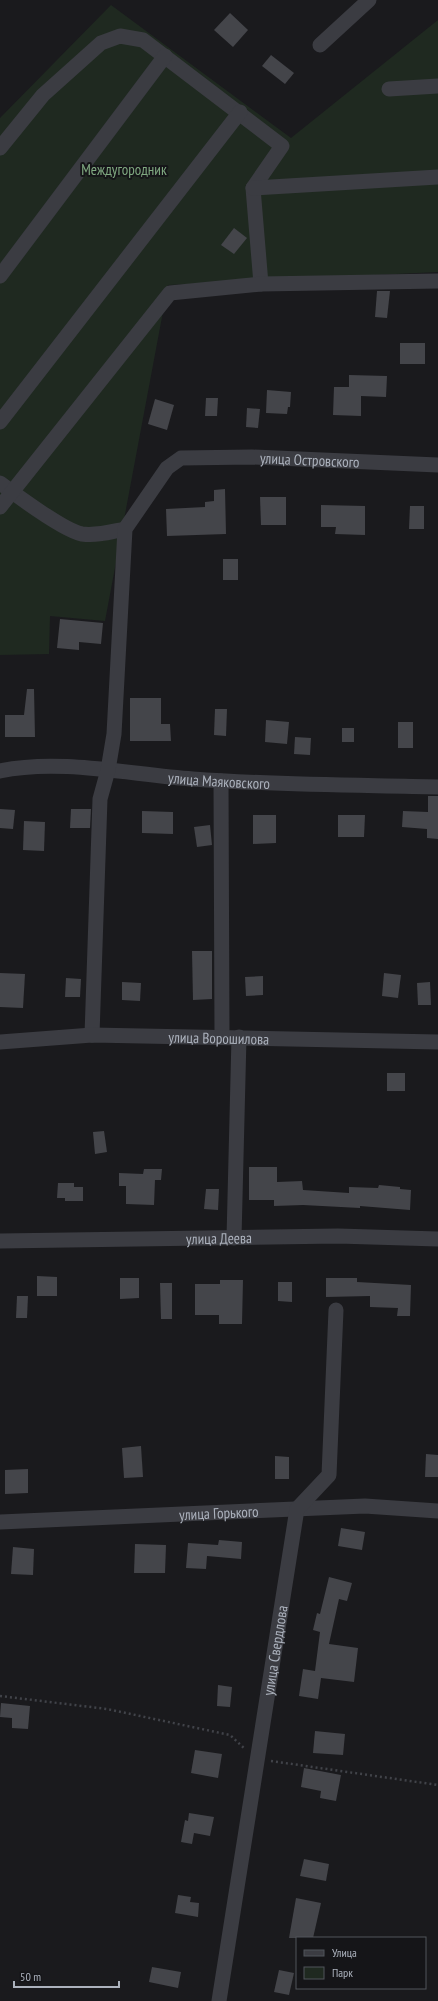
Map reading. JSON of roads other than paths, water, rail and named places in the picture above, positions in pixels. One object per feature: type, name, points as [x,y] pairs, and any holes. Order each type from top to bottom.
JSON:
[{"type":"street","points":[[320,45],[369,0]]},
{"type":"street","points":[[0,148],[43,96],[102,43],[120,36],[143,40],[240,112],[282,146],[253,188],[261,284]]},
{"type":"street","points":[[0,276],[165,56]]},
{"type":"street","points":[[388,89],[438,86]]},
{"type":"street","points":[[0,422],[240,112]]},
{"type":"street","points":[[253,188],[438,177]]},
{"type":"street","points":[[0,507],[6,488],[170,293],[261,284],[438,282]]},
{"type":"street","name":"улица Островского","points":[[125,529],[167,468],[181,458],[252,457],[438,465]]},
{"type":"street","points":[[6,488],[58,522],[81,534],[101,535],[125,529],[114,734],[108,770],[100,799],[92,1035]]},
{"type":"street","name":"улица Маяковского","points":[[0,771],[53,767],[108,770],[154,776],[221,781],[438,787]]},
{"type":"street","points":[[221,781],[222,1037]]},
{"type":"street","name":"улица Ворошилова","points":[[0,1042],[92,1035],[438,1042]]},
{"type":"street","points":[[234,1238],[239,1037]]},
{"type":"street","name":"улица Деева","points":[[0,1241],[338,1236],[438,1239]]},
{"type":"street","points":[[297,1509],[329,1475],[336,1310]]},
{"type":"street","name":"улица Горького","points":[[0,1522],[365,1506],[438,1511]]},
{"type":"street","name":"улица Свердлова","points":[[219,2001],[256,1759],[297,1509]]},
{"type":"park label","name":"Междугородник","points":[[124,169]]}]
